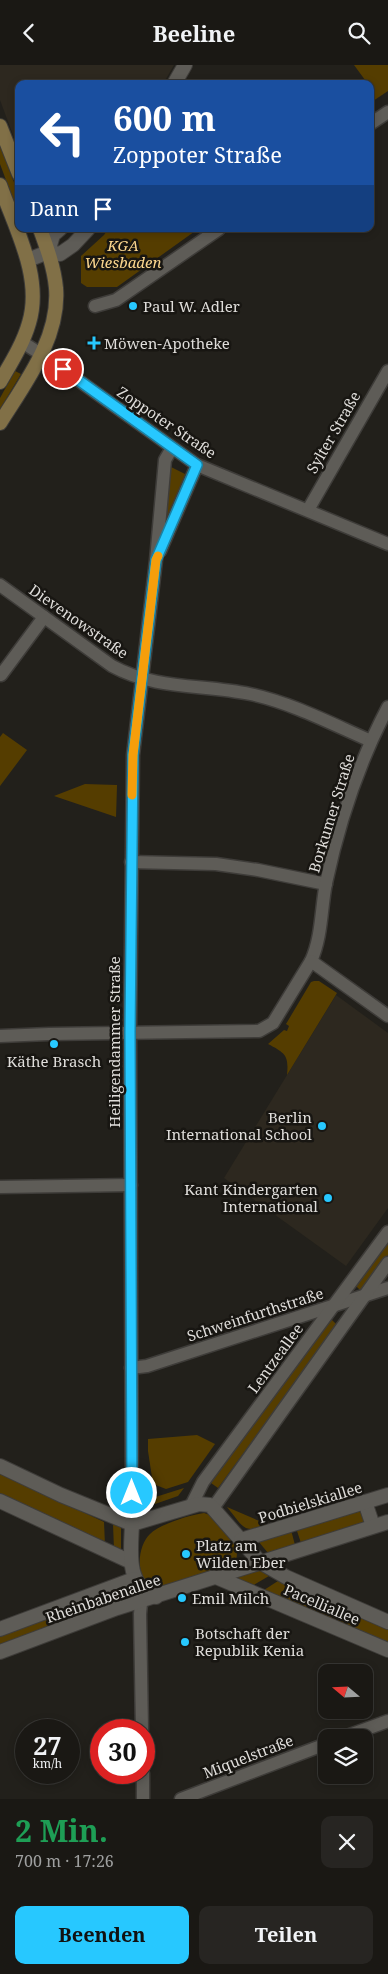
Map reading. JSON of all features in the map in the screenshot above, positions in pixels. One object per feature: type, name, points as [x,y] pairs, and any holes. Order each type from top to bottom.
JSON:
[{"type":"main road","points":[[0,127],[15,164]]},
{"type":"main road","points":[[0,185],[15,225]]},
{"type":"main road","points":[[0,382],[22,342],[30,322],[32,309],[32,279],[28,260],[18,232]]},
{"type":"main road","points":[[0,423],[49,338],[56,304],[55,283],[41,232]]},
{"type":"street","points":[[176,80],[185,65]]},
{"type":"street","points":[[374,122],[388,112]]},
{"type":"street","points":[[48,252],[54,235],[57,232]]},
{"type":"street","points":[[28,260],[48,252],[60,254],[73,245],[85,232]]},
{"type":"street","points":[[95,306],[116,300],[215,232]]},
{"type":"street","name":"Zoppoter Straße","points":[[22,342],[197,465],[388,544]]},
{"type":"street","name":"Sylter Straße","points":[[308,510],[388,371]]},
{"type":"street","name":"Heiligendammer Straße","points":[[132,1524],[130,1032],[133,755],[156,560],[165,460],[172,448]]},
{"type":"street","name":"Heiligendammer Straße","points":[[156,560],[197,465]]},
{"type":"street","name":"Dievenowstraße","points":[[0,585],[112,666],[142,679],[161,684],[237,692],[266,698],[303,711],[371,741]]},
{"type":"street","points":[[1,675],[44,617]]},
{"type":"street","name":"Borkumer Straße","points":[[130,1032],[253,1033],[266,1029],[273,1023],[311,961],[316,949],[326,884],[347,806],[371,741],[388,707]]},
{"type":"street","points":[[131,862],[216,864],[258,870],[326,884]]},
{"type":"street","points":[[311,961],[388,1017]]},
{"type":"street","points":[[0,1036],[130,1032]]},
{"type":"street","points":[[0,1187],[131,1185]]},
{"type":"street","name":"Lentzeallee","points":[[191,1506],[203,1482],[388,1232]]},
{"type":"street","points":[[213,1508],[388,1263]]},
{"type":"street","name":"Schweinfurthstraße","points":[[132,1369],[148,1366],[388,1288]]},
{"type":"street","points":[[0,1466],[109,1517],[132,1524],[191,1506],[205,1504],[213,1508],[260,1562]]},
{"type":"street","name":"Podbielskiallee","points":[[241,1540],[388,1495]]},
{"type":"street","points":[[0,1501],[131,1562]]},
{"type":"street","points":[[366,1502],[373,1526]]},
{"type":"street","points":[[216,1577],[388,1522]]},
{"type":"street","points":[[132,1524],[131,1562],[139,1590],[142,1719]]},
{"type":"street","name":"Pacelliallee","points":[[260,1562],[286,1577],[388,1622]]},
{"type":"street","name":"Pacelliallee","points":[[216,1577],[388,1650]]},
{"type":"street","name":"Rheinbabenallee","points":[[0,1629],[139,1590],[156,1597],[216,1577]]},
{"type":"street","name":"Rheinbabenallee","points":[[0,1652],[117,1608],[139,1590]]},
{"type":"street","points":[[366,1729],[388,1721]]},
{"type":"street","name":"Miquelstraße","points":[[181,1799],[318,1747]]},
{"type":"street","points":[[143,1784],[143,1799]]},
{"type":"shaded area","points":[[0,65],[174,65],[165,80],[15,80],[15,140],[0,100]]},
{"type":"shaded area","name":"Berlin International School","points":[[336,995],[388,1033],[388,1208],[346,1266],[224,1178]]},
{"type":"green space","points":[[354,65],[388,65],[388,91],[374,100],[374,80],[365,80]]},
{"type":"green space","points":[[0,145],[15,185],[15,204],[0,164]]},
{"type":"green space","name":"KGA Wiesbaden","points":[[106,232],[194,232],[117,287],[87,287],[81,283],[81,256]]},
{"type":"green space","points":[[15,371],[21,374],[0,409],[0,398]]},
{"type":"green space","points":[[169,466],[189,476],[172,517],[163,514]]},
{"type":"green space","points":[[3,733],[27,750],[0,786],[0,737]]},
{"type":"green space","points":[[85,784],[117,785],[116,817],[54,796]]},
{"type":"green space","points":[[319,981],[337,993],[287,1075],[285,1055],[268,1044],[284,1030],[287,1031],[289,1026],[286,1024],[311,982]]},
{"type":"green space","points":[[388,1240],[388,1255],[361,1291],[355,1285]]},
{"type":"green space","points":[[329,1320],[332,1320],[337,1325],[218,1488],[211,1483]]},
{"type":"green space","points":[[197,1435],[215,1444],[188,1482],[166,1489],[153,1484],[148,1439]]},
{"type":"green space","points":[[0,1473],[104,1522],[105,1545],[0,1495]]},
{"type":"green space","points":[[184,1488],[178,1496],[155,1504],[149,1502],[149,1499]]},
{"type":"green space","points":[[227,1507],[271,1526],[249,1529],[241,1525]]},
{"type":"green space","points":[[362,1508],[367,1522],[301,1543],[296,1528]]},
{"type":"green space","points":[[204,1513],[210,1515],[235,1545],[237,1551],[233,1564],[160,1589],[152,1587],[142,1575],[140,1566],[140,1557],[145,1540],[155,1530],[168,1523]]},
{"type":"green space","points":[[113,1524],[121,1527],[121,1551],[114,1549]]},
{"type":"green space","points":[[291,1530],[295,1545],[268,1553],[259,1542]]},
{"type":"green space","points":[[259,1570],[269,1576],[252,1586],[237,1579],[239,1576]]},
{"type":"green space","points":[[278,1581],[388,1629],[388,1644],[264,1590]]},
{"type":"green space","points":[[115,1592],[116,1603],[0,1646],[0,1635]]},
{"type":"slow traffic","points":[[132,795],[133,755],[158,556]]},
{"type":"place","name":"Paul W. Adler","points":[[133,306]]},
{"type":"place","name":"Möwen-Apotheke","points":[[94,343]]},
{"type":"place","name":"Käthe Brasch","points":[[54,1044]]},
{"type":"place","name":"Berlin International School","points":[[322,1126]]},
{"type":"place","name":"Kant Kindergarten International","points":[[328,1198]]},
{"type":"place","name":"Platz am Wilden Eber","points":[[186,1554]]},
{"type":"place","name":"Emil Milch","points":[[182,1598]]},
{"type":"place","name":"Botschaft der Republik Kenia","points":[[185,1642]]},
{"type":"route","points":[[63,369],[197,465],[156,560],[133,755],[130,1032],[132,1493]]}]
